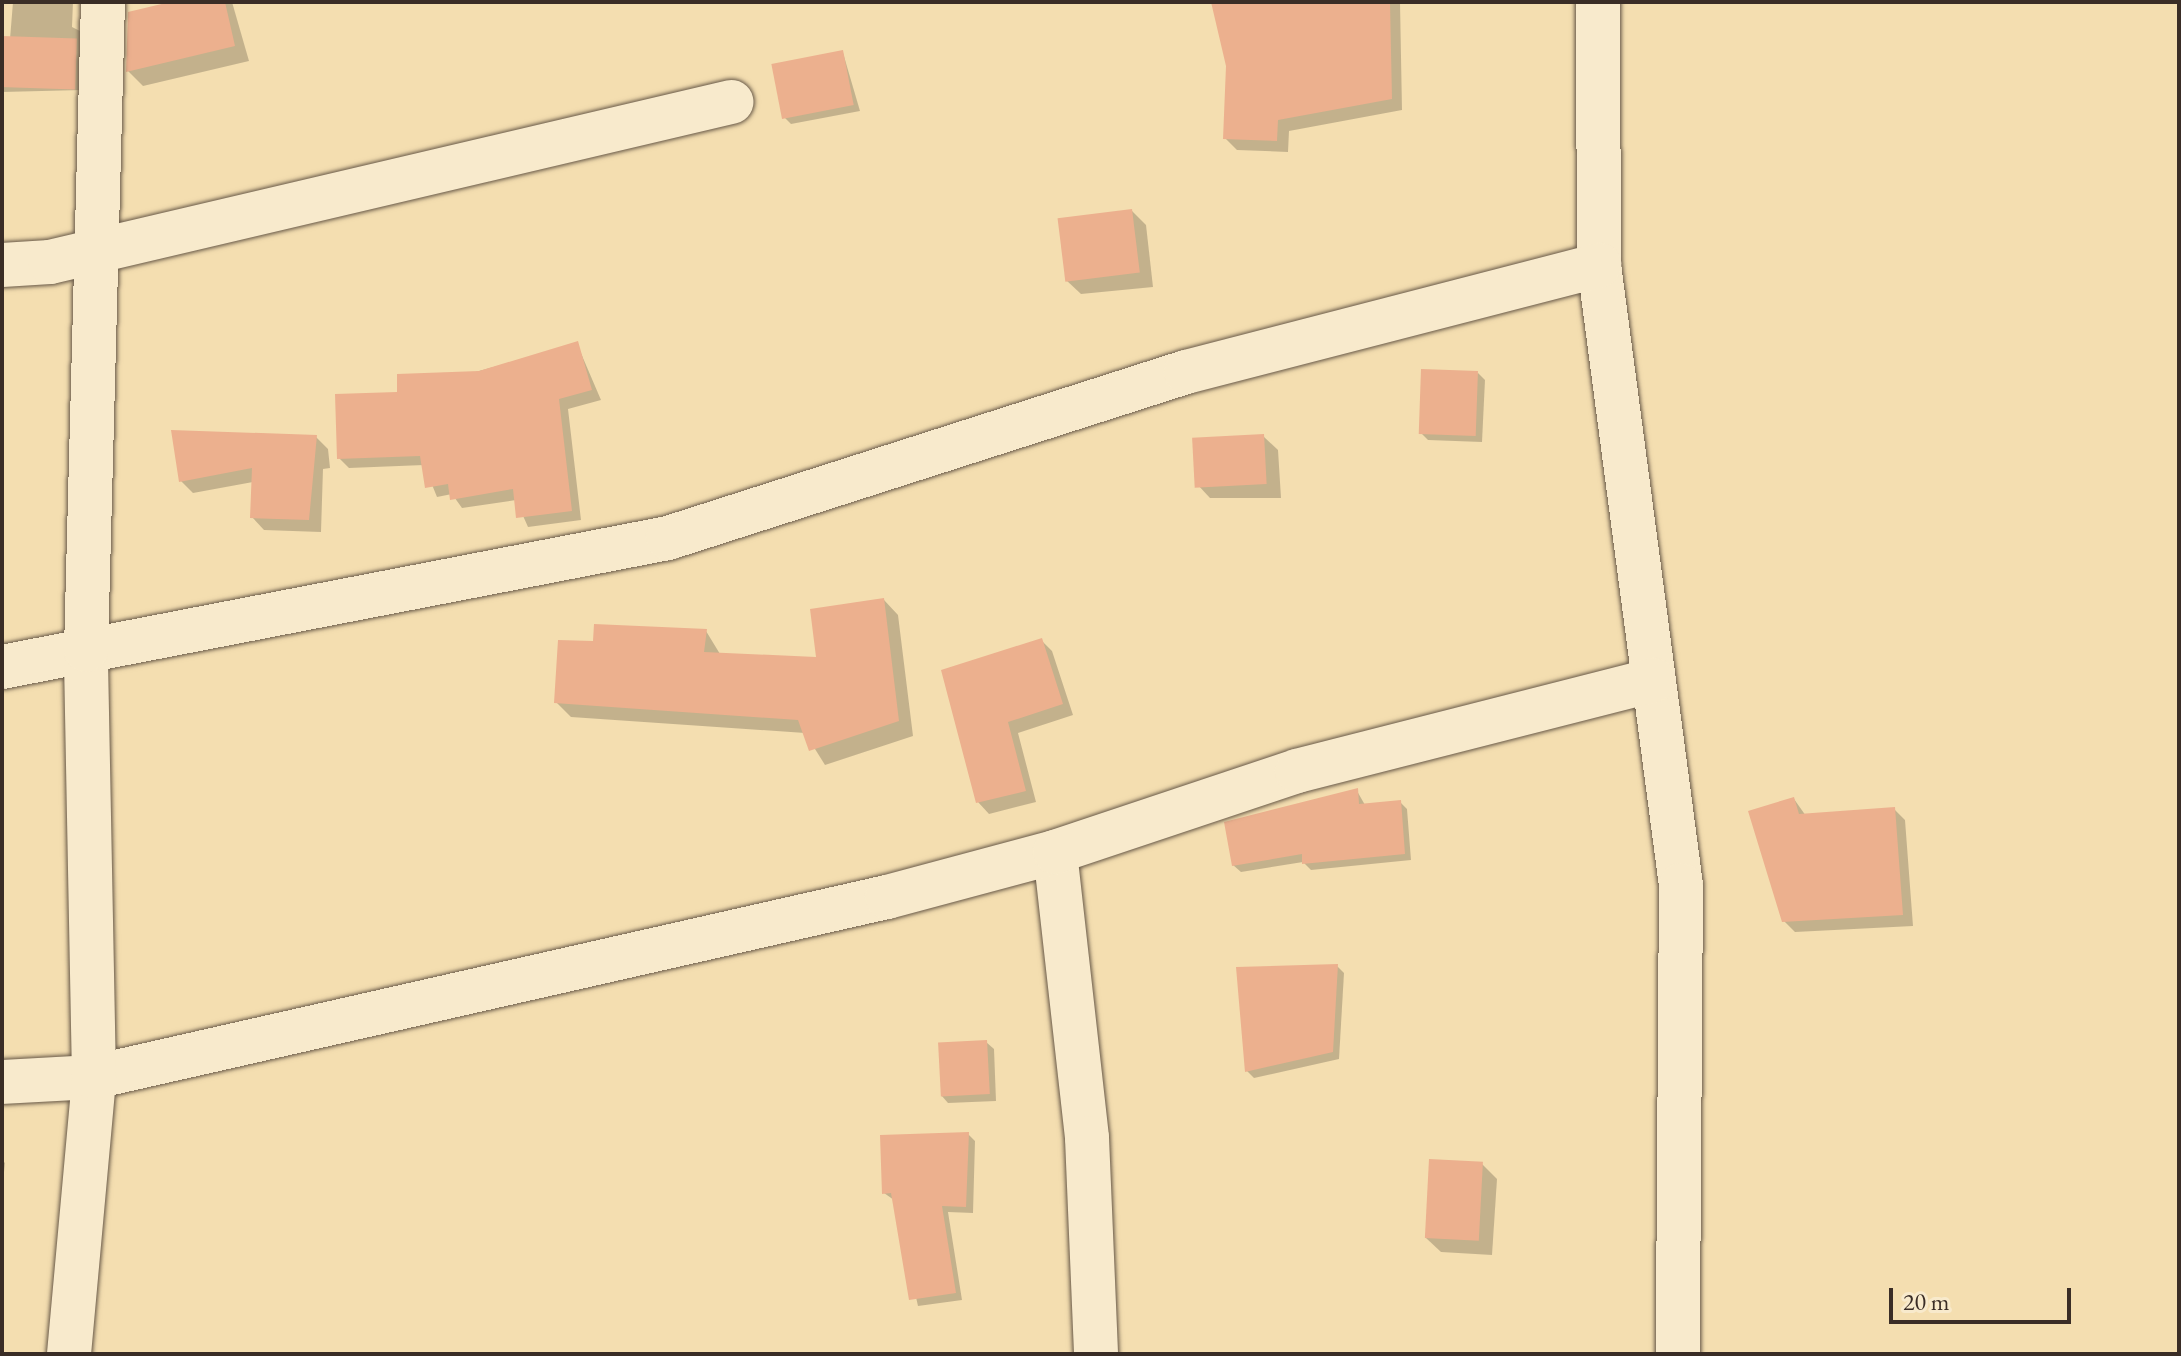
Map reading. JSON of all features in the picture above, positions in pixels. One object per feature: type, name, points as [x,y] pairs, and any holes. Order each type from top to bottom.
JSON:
[{"type":"street","points":[[69,1354],[94,1077],[86,650],[99,251],[103,2]]},
{"type":"street","points":[[1598,2],[1599,265],[1681,885],[1678,1354]]},
{"type":"street","points":[[2,265],[99,251],[731,102]]},
{"type":"street","points":[[2,667],[668,538],[1186,372],[1599,265]]},
{"type":"street","points":[[2,1082],[94,1077],[1055,852],[1297,771],[1654,680]]},
{"type":"street","points":[[1055,852],[1087,1138],[1096,1354]]},
{"type":"building","points":[[170,2],[225,2],[235,46],[126,72],[128,12]]},
{"type":"building","points":[[1211,2],[1390,2],[1392,99],[1278,120],[1277,141],[1223,139],[1226,66]]},
{"type":"building","points":[[2,36],[77,39],[75,90],[2,87]]},
{"type":"building","points":[[843,50],[854,105],[782,119],[771,64]]},
{"type":"building","points":[[1132,209],[1140,273],[1065,282],[1058,218]]},
{"type":"building","points":[[578,341],[592,390],[559,399],[572,511],[516,518],[513,489],[450,500],[448,484],[425,488],[420,456],[337,459],[335,394],[397,392],[397,374],[479,371]]},
{"type":"building","points":[[1421,369],[1478,371],[1476,436],[1419,434]]},
{"type":"building","points":[[171,430],[317,435],[309,520],[250,518],[252,468],[179,482]]},
{"type":"building","points":[[1264,434],[1267,484],[1195,488],[1192,438]]},
{"type":"building","points":[[884,598],[899,721],[809,751],[798,720],[554,703],[558,640],[593,641],[594,624],[707,629],[704,652],[816,657],[810,609]]},
{"type":"building","points":[[1042,638],[1063,704],[1008,722],[1026,791],[976,803],[941,670]]},
{"type":"building","points":[[1358,788],[1359,804],[1401,800],[1405,854],[1302,864],[1302,854],[1232,866],[1224,822]]},
{"type":"building","points":[[1794,797],[1799,814],[1895,807],[1903,915],[1782,922],[1748,811]]},
{"type":"building","points":[[1338,964],[1333,1052],[1245,1072],[1236,967]]},
{"type":"building","points":[[987,1040],[990,1094],[941,1096],[938,1043]]},
{"type":"building","points":[[969,1132],[966,1207],[942,1206],[956,1293],[909,1300],[891,1193],[882,1194],[880,1135]]},
{"type":"building","points":[[1429,1159],[1483,1162],[1479,1241],[1425,1238]]}]
